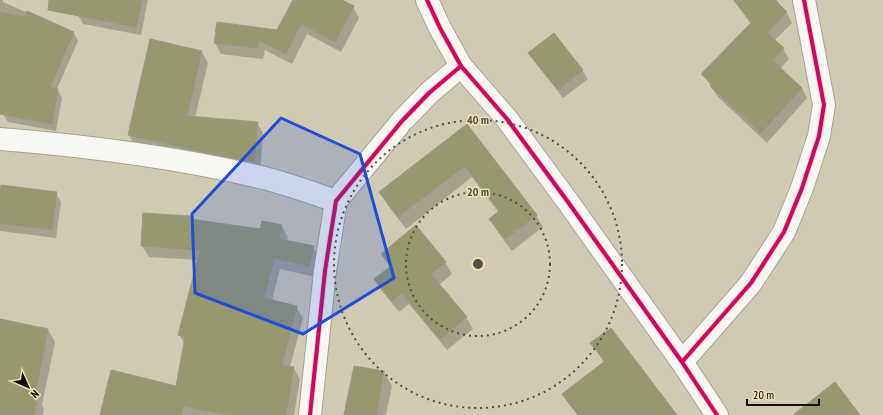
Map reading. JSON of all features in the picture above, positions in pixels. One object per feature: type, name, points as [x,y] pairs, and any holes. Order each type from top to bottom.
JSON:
[{"type":"street","points":[[427,0],[440,28],[461,66],[507,119],[577,214],[682,362],[717,415]]},
{"type":"street","points":[[682,362],[751,282],[784,232],[802,188],[819,136],[824,105],[804,0]]},
{"type":"street","points":[[310,415],[325,271],[336,201],[402,120],[429,93],[461,66]]},
{"type":"street","points":[[0,139],[61,144],[178,160],[265,178],[336,201]]},
{"type":"highlighted area","points":[[281,118],[360,154],[394,278],[303,334],[195,293],[192,214]]},
{"type":"building","points":[[49,0],[142,0],[136,27],[48,10]]},
{"type":"building","points":[[293,0],[342,0],[354,6],[335,42],[301,24],[286,54],[259,40],[257,48],[214,43],[217,22],[277,30]]},
{"type":"building","points":[[734,0],[775,0],[787,12],[767,33],[784,48],[773,61],[802,88],[761,133],[710,86],[712,84],[701,74],[751,23]]},
{"type":"building","points":[[27,11],[74,32],[50,87],[58,89],[52,124],[0,114],[0,12],[24,17]]},
{"type":"building","points":[[554,33],[583,70],[558,90],[528,53]]},
{"type":"building","points":[[150,39],[202,51],[187,116],[258,122],[254,161],[244,161],[128,135]]},
{"type":"building","points":[[467,124],[537,215],[505,239],[489,219],[499,211],[465,166],[398,217],[379,192]]},
{"type":"building","points":[[1,185],[57,192],[52,230],[0,223]]},
{"type":"building","points":[[143,213],[191,216],[190,219],[260,229],[262,221],[282,225],[279,239],[314,246],[309,266],[274,258],[264,298],[297,306],[282,365],[294,367],[286,415],[230,415],[183,406],[181,415],[100,415],[111,370],[176,386],[185,337],[178,335],[200,250],[141,246]]},
{"type":"building","points":[[416,225],[446,262],[431,274],[467,317],[440,339],[402,293],[392,301],[374,279],[391,266],[381,254]]},
{"type":"building","points":[[0,319],[48,329],[35,396],[38,396],[34,415],[0,415]]},
{"type":"building","points":[[611,328],[677,415],[578,415],[562,394],[605,361],[590,343]]},
{"type":"building","points":[[354,366],[384,371],[376,415],[344,415]]},
{"type":"building","points":[[835,382],[860,415],[793,415]]},
{"type":"cycle path","points":[[427,0],[440,28],[461,66],[507,119],[568,202],[682,362],[717,415]]},
{"type":"cycle path","points":[[682,362],[751,283],[784,232],[802,188],[819,136],[824,105],[804,0]]},
{"type":"cycle path","points":[[310,415],[325,271],[336,201],[402,121],[429,93],[461,66]]}]
